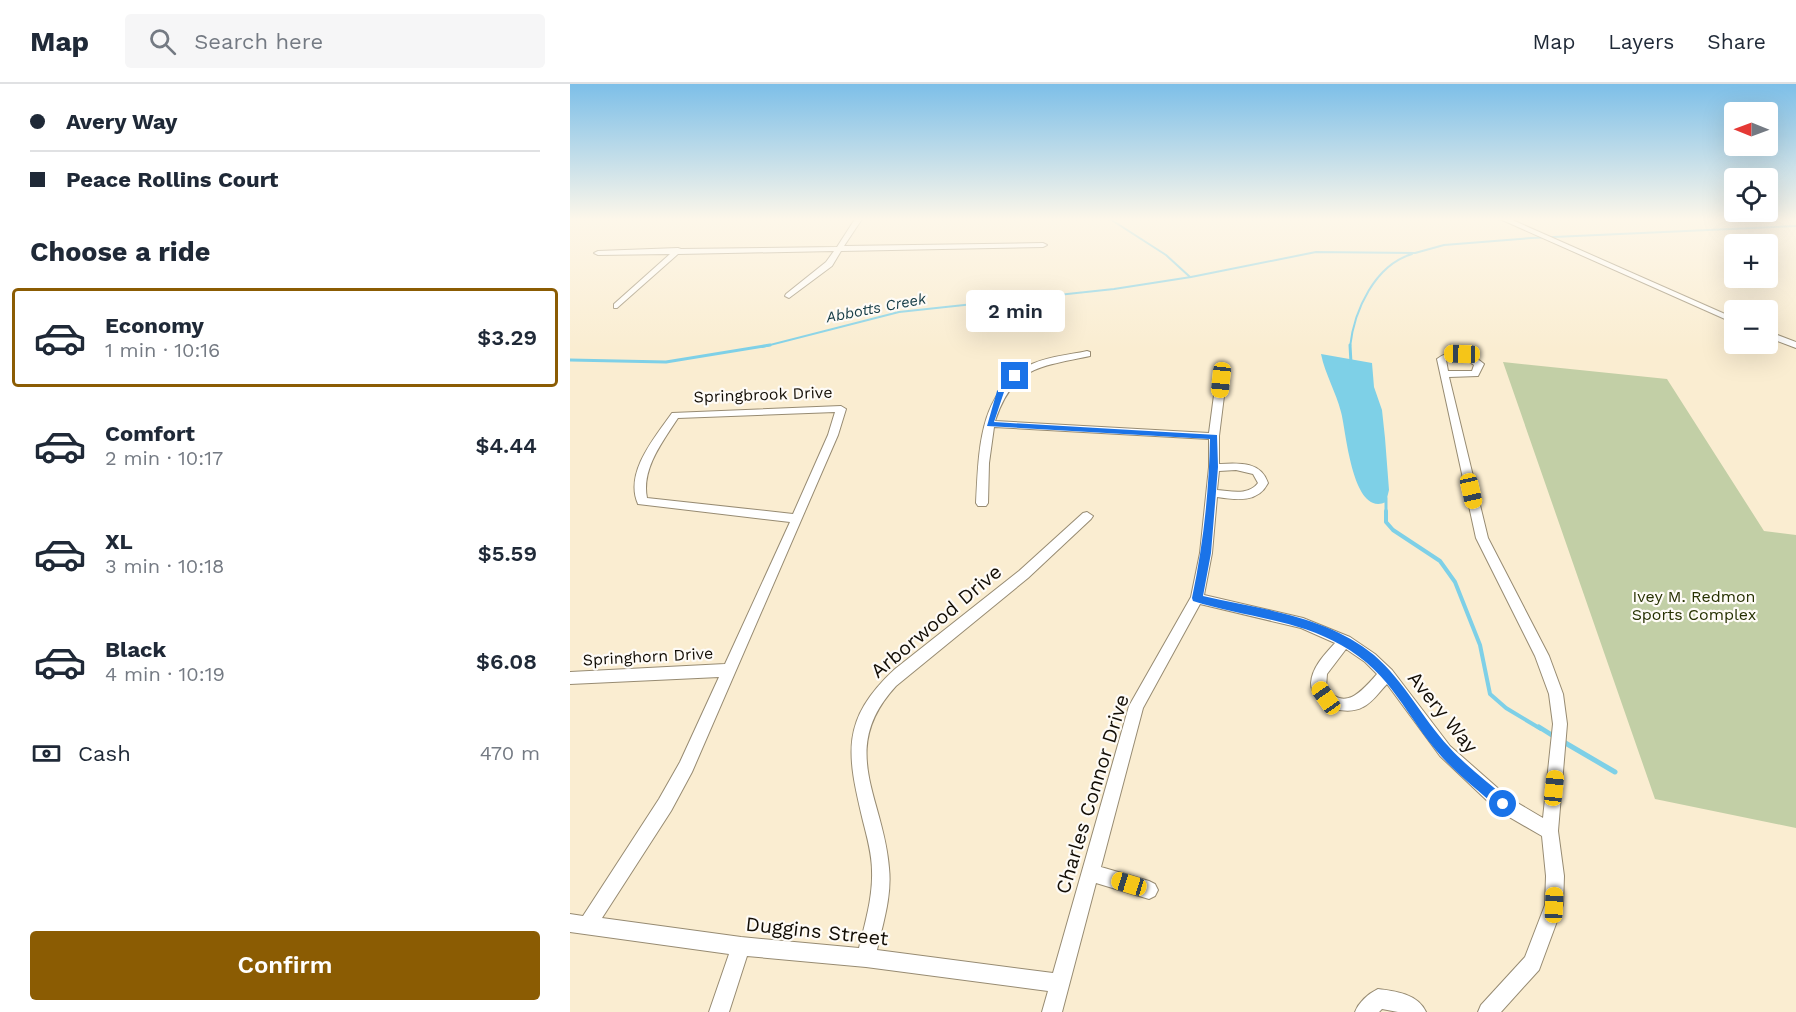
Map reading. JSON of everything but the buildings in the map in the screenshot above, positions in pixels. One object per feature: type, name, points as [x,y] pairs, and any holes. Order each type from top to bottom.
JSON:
[{"type":"street","points":[[617,306],[665,262]]},
{"type":"street","points":[[789,296],[830,262]]},
{"type":"street","points":[[1601,262],[1724,317]]},
{"type":"street","points":[[1778,338],[1796,345]]},
{"type":"street","points":[[982,503],[985,443],[1001,391],[1015,376],[1037,365],[1087,354]]},
{"type":"street","points":[[1444,374],[1482,538],[1542,656],[1556,694],[1560,724],[1550,831],[1555,876],[1554,905],[1532,963],[1488,1012]]},
{"type":"street","name":"Charles Connor Drive","points":[[1052,1012],[1136,706],[1197,598],[1206,553],[1214,467],[1214,436],[1221,380]]},
{"type":"street","name":"Springbrook Drive","points":[[578,924],[665,805],[708,720],[728,670],[797,519],[841,409],[675,416],[650,453],[639,492],[642,501],[797,519]]},
{"type":"street","points":[[990,424],[1214,436]]},
{"type":"street","points":[[1211,494],[1248,495],[1257,493],[1263,483],[1259,473],[1253,470],[1214,467]]},
{"type":"street","name":"Arborwood Drive","points":[[866,958],[882,877],[859,755],[861,731],[870,710],[893,680],[1035,566],[1087,516]]},
{"type":"street","name":"Avery Way","points":[[1197,598],[1303,623],[1345,641],[1370,658],[1387,674],[1445,752],[1503,804],[1550,831]]},
{"type":"street","points":[[1345,641],[1318,675],[1318,687],[1326,698],[1344,705],[1357,704],[1387,674]]},
{"type":"street","name":"Springhorn Drive","points":[[570,678],[728,670]]},
{"type":"street","points":[[1090,872],[1149,890]]},
{"type":"street","name":"Duggins Street","points":[[578,924],[741,946],[866,958],[1059,983]]},
{"type":"street","points":[[719,1012],[741,946]]},
{"type":"street","points":[[1365,1012],[1378,999],[1398,1001],[1416,1012]]},
{"type":"green space","name":"Ivey M. Redmon Sports Complex","points":[[1503,362],[1667,379],[1764,531],[1796,535],[1796,828],[1655,799]]},
{"type":"water","points":[[1321,354],[1372,363],[1374,387],[1382,410],[1385,438],[1389,490],[1386,502],[1375,503],[1365,497],[1358,485],[1348,452],[1341,412]]},
{"type":"waterway","points":[[1174,262],[1190,277]]},
{"type":"waterway","name":"Abbotts Creek","points":[[770,345],[899,312],[1114,289],[1264,262]]},
{"type":"waterway","points":[[1350,346],[1356,318],[1369,291],[1387,268],[1396,262]]},
{"type":"waterway","name":"Abbotts Creek","points":[[570,360],[666,362],[770,345]]},
{"type":"waterway","name":"Abbotts Creek","points":[[762,347],[770,345]]},
{"type":"waterway","points":[[1350,346],[1351,363]]},
{"type":"waterway","points":[[1386,498],[1386,522],[1393,530],[1440,561],[1455,582],[1480,645],[1490,694],[1506,708],[1541,729]]},
{"type":"waterway","points":[[1539,727],[1555,737]]},
{"type":"waterway","points":[[1562,741],[1615,772]]},
{"type":"route","points":[[1015,376],[1001,391],[990,424],[1214,436],[1214,467],[1206,553],[1197,598],[1303,623],[1345,641],[1370,658],[1387,674],[1445,752],[1503,804]]}]
